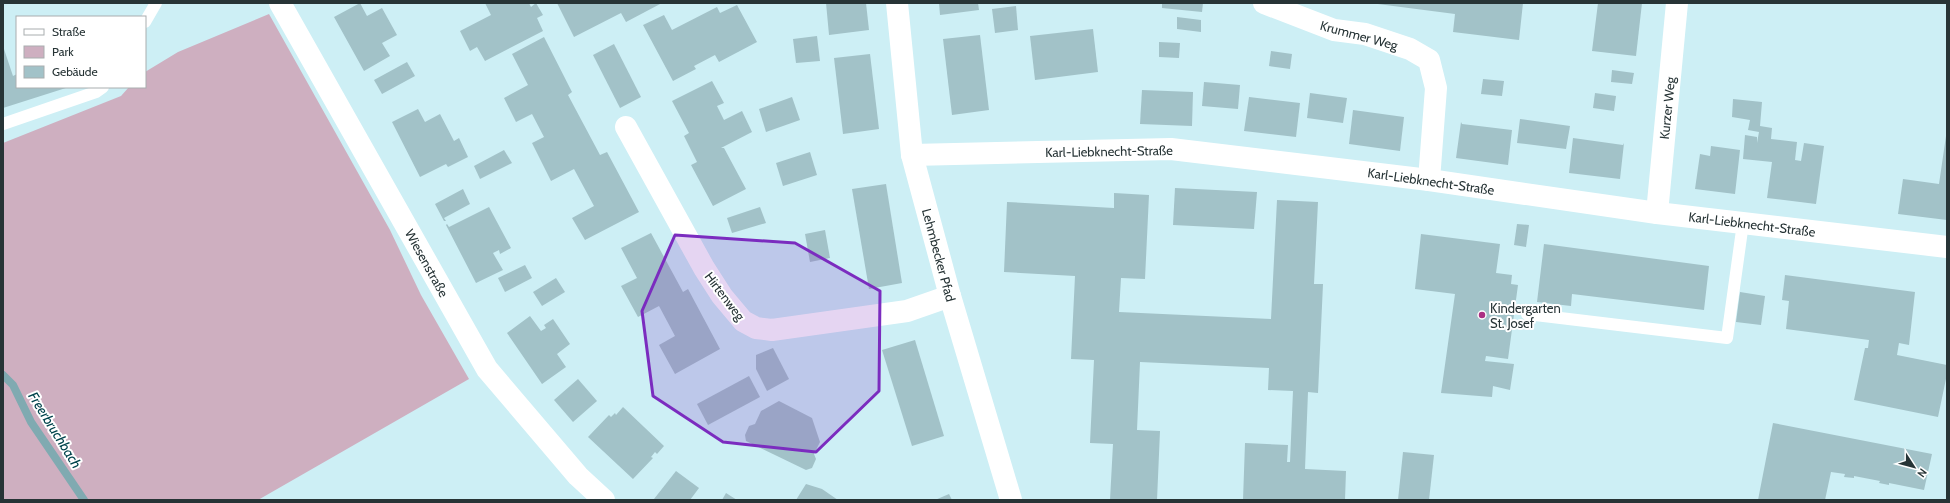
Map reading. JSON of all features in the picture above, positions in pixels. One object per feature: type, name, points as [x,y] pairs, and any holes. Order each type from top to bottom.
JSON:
[{"type":"street","name":"Wiesenstraße","points":[[280,3],[487,369],[578,476],[604,500]]},
{"type":"street","name":"Lehmbecker Pfad","points":[[897,3],[912,156],[950,296],[1011,500]]},
{"type":"street","name":"Krummer Weg","points":[[1264,3],[1334,30],[1366,34],[1402,46],[1430,60],[1436,88],[1429,180]]},
{"type":"street","name":"Kurzer Weg","points":[[1657,213],[1677,3]]},
{"type":"street","name":"Hirtenweg","points":[[626,127],[704,268],[722,296],[742,321],[756,328],[772,330],[907,312],[950,296]]},
{"type":"street","name":"Karl-Liebknecht-Straße","points":[[912,156],[1171,149],[1429,180],[1657,213],[1947,247]]},
{"type":"lane","points":[[146,20],[156,3]]},
{"type":"lane","points":[[3,124],[96,92],[102,88]]},
{"type":"lane","points":[[1527,314],[1727,338],[1743,223]]},
{"type":"highlighted area","points":[[675,235],[795,243],[880,291],[879,391],[816,452],[723,442],[653,396],[642,311]]},
{"type":"green space","points":[[269,14],[390,230],[421,295],[469,379],[258,500],[3,500],[3,143],[121,96],[128,88],[146,88],[146,71],[178,52]]},
{"type":"building","points":[[360,3],[367,16],[382,8],[397,35],[382,43],[390,56],[364,71],[334,17]]},
{"type":"building","points":[[485,3],[529,3],[531,7],[536,3],[543,15],[537,18],[543,31],[485,61],[477,47],[470,51],[460,31],[491,15]]},
{"type":"building","points":[[557,3],[662,3],[626,22],[621,13],[574,37]]},
{"type":"building","points":[[826,3],[866,3],[869,30],[829,35]]},
{"type":"building","points":[[939,3],[978,3],[979,10],[940,15]]},
{"type":"building","points":[[1162,3],[1203,3],[1202,12],[1162,8]]},
{"type":"building","points":[[1370,3],[1523,3],[1519,40],[1453,32],[1455,14]]},
{"type":"building","points":[[1598,3],[1642,3],[1636,56],[1592,51]]},
{"type":"building","points":[[737,5],[757,42],[719,62],[715,55],[694,66],[696,69],[673,81],[643,25],[664,15],[672,30],[717,7],[720,13]]},
{"type":"building","points":[[1016,6],[1018,30],[995,33],[992,9]]},
{"type":"building","points":[[1177,17],[1201,20],[1201,32],[1177,29]]},
{"type":"building","points":[[1093,29],[1098,72],[1035,80],[1030,36]]},
{"type":"building","points":[[980,35],[989,110],[952,115],[943,39]]},
{"type":"building","points":[[817,36],[820,61],[796,63],[793,39]]},
{"type":"building","points":[[544,37],[572,92],[568,95],[600,155],[607,152],[639,212],[585,240],[572,218],[594,206],[574,169],[551,181],[532,143],[544,137],[532,114],[516,122],[504,98],[528,85],[512,54]]},
{"type":"building","points":[[1159,42],[1180,43],[1179,58],[1159,57]]},
{"type":"building","points":[[614,44],[641,97],[620,108],[593,55]]},
{"type":"building","points":[[3,46],[13,76],[16,74],[16,88],[66,88],[3,108]]},
{"type":"building","points":[[1271,51],[1292,54],[1290,69],[1269,66]]},
{"type":"building","points":[[870,54],[879,129],[843,134],[834,58]]},
{"type":"building","points":[[407,62],[415,76],[382,94],[374,80]]},
{"type":"building","points":[[1612,70],[1634,73],[1632,84],[1611,82]]},
{"type":"building","points":[[1483,79],[1504,81],[1502,96],[1481,94]]},
{"type":"building","points":[[712,81],[724,103],[717,106],[724,120],[742,111],[752,132],[721,148],[724,148],[746,189],[713,206],[691,165],[697,162],[684,136],[689,133],[672,101]]},
{"type":"building","points":[[1204,82],[1240,85],[1238,109],[1202,106]]},
{"type":"building","points":[[1142,90],[1193,92],[1192,126],[1140,124]]},
{"type":"building","points":[[1310,93],[1347,98],[1343,123],[1307,118]]},
{"type":"building","points":[[1595,93],[1616,96],[1614,111],[1593,108]]},
{"type":"building","points":[[792,97],[800,120],[766,132],[759,109]]},
{"type":"building","points":[[1249,97],[1300,103],[1296,137],[1244,131]]},
{"type":"building","points":[[1733,99],[1762,102],[1760,126],[1772,128],[1771,139],[1797,142],[1795,160],[1801,161],[1804,143],[1824,146],[1816,204],[1767,198],[1772,162],[1743,159],[1745,135],[1757,137],[1757,143],[1759,132],[1748,130],[1750,120],[1732,117]]},
{"type":"building","points":[[418,109],[425,122],[440,114],[454,141],[459,138],[468,157],[448,167],[446,164],[420,177],[392,122]]},
{"type":"building","points":[[1353,110],[1404,117],[1400,151],[1349,144]]},
{"type":"building","points":[[1520,119],[1570,126],[1566,149],[1517,143]]},
{"type":"building","points":[[1461,122],[1462,124],[1512,130],[1508,165],[1456,158]]},
{"type":"building","points":[[1946,136],[1947,220],[1898,214],[1903,179],[1939,184]]},
{"type":"building","points":[[1573,138],[1623,145],[1624,143],[1620,179],[1569,173]]},
{"type":"building","points":[[1711,146],[1740,150],[1735,194],[1695,189],[1700,154],[1710,156]]},
{"type":"building","points":[[504,150],[512,163],[480,179],[474,166]]},
{"type":"building","points":[[810,152],[817,175],[783,186],[776,163]]},
{"type":"building","points":[[886,184],[902,283],[869,289],[852,189]]},
{"type":"building","points":[[1175,188],[1257,192],[1254,229],[1173,225]]},
{"type":"building","points":[[463,189],[470,204],[444,218],[446,221],[444,221],[435,204]]},
{"type":"building","points":[[1114,193],[1149,195],[1145,279],[1121,278],[1119,312],[1271,319],[1277,200],[1318,202],[1314,284],[1323,284],[1318,393],[1308,392],[1305,469],[1346,471],[1345,500],[1243,500],[1245,443],[1288,445],[1287,462],[1290,462],[1293,391],[1268,390],[1269,368],[1140,362],[1137,430],[1160,431],[1157,500],[1110,500],[1113,444],[1090,443],[1094,360],[1071,359],[1075,276],[1004,272],[1007,202],[1114,208]]},
{"type":"building","points":[[489,207],[511,248],[500,254],[499,250],[493,253],[503,270],[476,283],[446,225],[447,224],[449,227]]},
{"type":"building","points":[[760,207],[766,223],[732,233],[727,218]]},
{"type":"building","points":[[1517,224],[1529,225],[1526,247],[1514,245]]},
{"type":"building","points":[[825,230],[830,258],[810,262],[805,234]]},
{"type":"building","points":[[651,233],[683,292],[688,289],[720,349],[675,374],[659,345],[675,336],[659,306],[638,317],[621,286],[637,278],[621,248]]},
{"type":"building","name":"Kindergarten St. Josef","points":[[1421,234],[1500,244],[1496,273],[1512,275],[1511,284],[1518,285],[1508,359],[1486,356],[1485,361],[1514,364],[1510,390],[1493,386],[1492,397],[1441,393],[1455,294],[1415,289]]},
{"type":"building","points":[[1544,244],[1709,266],[1704,310],[1572,294],[1571,306],[1537,302]]},
{"type":"building","points":[[525,265],[532,278],[505,292],[498,278]]},
{"type":"building","points":[[1785,275],[1915,292],[1909,345],[1899,343],[1897,355],[1947,365],[1947,374],[1938,417],[1854,400],[1865,348],[1868,348],[1869,340],[1786,329],[1789,301],[1782,300]]},
{"type":"building","points":[[556,278],[565,292],[542,306],[533,292]]},
{"type":"building","points":[[1740,292],[1765,296],[1761,325],[1736,322]]},
{"type":"building","points":[[530,316],[541,331],[546,328],[544,325],[553,319],[570,344],[557,354],[566,367],[542,384],[507,333]]},
{"type":"building","points":[[915,340],[944,436],[912,446],[882,350]]},
{"type":"building","points":[[773,348],[789,379],[767,391],[756,369],[756,355]]},
{"type":"building","points":[[749,376],[760,397],[708,425],[697,404]]},
{"type":"building","points":[[578,379],[597,401],[573,422],[554,400]]},
{"type":"building","points":[[779,401],[812,418],[820,442],[814,454],[816,459],[812,468],[806,470],[746,441],[745,435],[749,426],[755,424],[761,411]]},
{"type":"building","points":[[623,407],[664,446],[657,454],[655,452],[651,457],[653,458],[633,479],[588,437],[609,415],[611,417],[615,413],[616,415]]},
{"type":"building","points":[[1773,423],[1932,454],[1924,490],[1889,483],[1889,485],[1879,483],[1880,481],[1854,476],[1854,478],[1844,477],[1845,474],[1831,472],[1825,500],[1758,500]]},
{"type":"building","points":[[1403,452],[1434,455],[1429,500],[1398,500]]},
{"type":"building","points":[[676,471],[699,488],[690,500],[654,499]]},
{"type":"building","points":[[806,484],[822,489],[838,500],[796,500]]},
{"type":"building","points":[[726,493],[737,500],[722,500]]},
{"type":"building","points":[[949,494],[952,500],[935,500]]},
{"type":"waterway","name":"Freerbruchbach","points":[[3,375],[13,385],[31,422],[84,500]]},
{"type":"place","name":"Kindergarten St. Josef","points":[[1482,315]]}]
